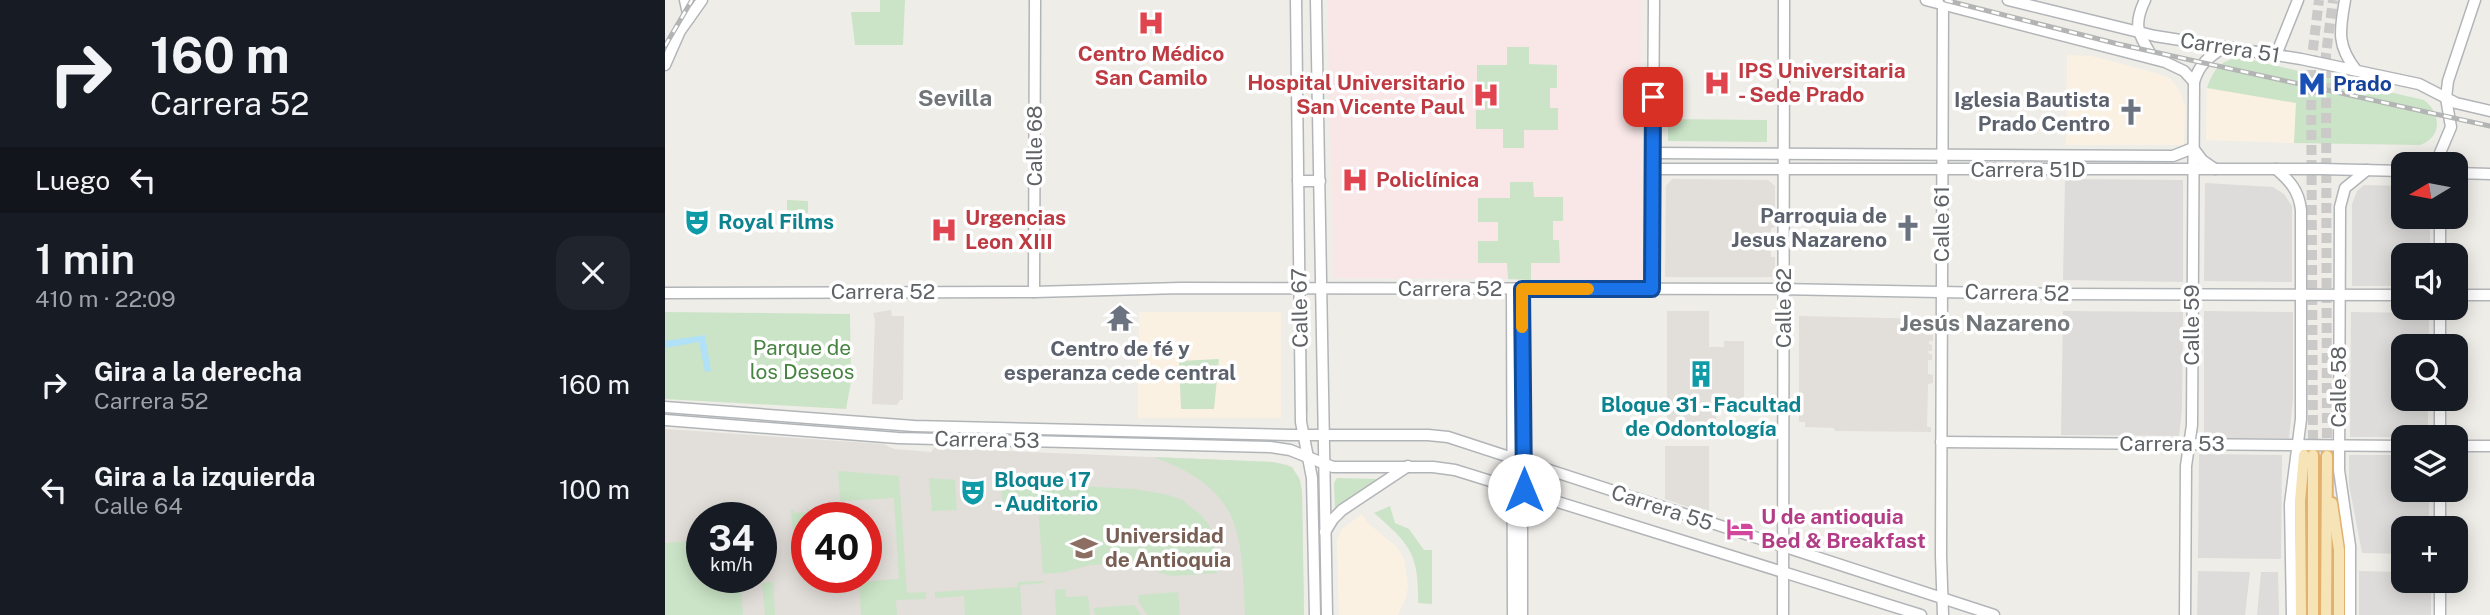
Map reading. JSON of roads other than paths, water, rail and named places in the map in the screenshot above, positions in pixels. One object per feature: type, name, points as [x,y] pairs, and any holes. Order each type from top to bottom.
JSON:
[{"type":"main road","points":[[685,0],[689,18]]},
{"type":"main road","points":[[665,65],[689,18],[702,0]]},
{"type":"main road","name":"Calle 68","points":[[1034,292],[1035,0]]},
{"type":"main road","name":"Calle 67","points":[[1296,0],[1301,422],[1312,482],[1315,615]]},
{"type":"main road","name":"Calle 67","points":[[1316,0],[1327,615]]},
{"type":"main road","points":[[1652,289],[1654,0]]},
{"type":"main road","name":"Calle 62","points":[[1783,615],[1784,0]]},
{"type":"main road","name":"Carrera 51","points":[[1926,0],[1943,2],[2153,58],[2178,67],[2194,82]]},
{"type":"main road","name":"Carrera 51","points":[[2008,0],[2138,33],[2276,55],[2419,84],[2462,105],[2490,111]]},
{"type":"main road","points":[[2145,0],[2137,21],[2138,33],[2153,58]]},
{"type":"main road","points":[[2276,55],[2298,0]]},
{"type":"main road","points":[[2345,0],[2341,44],[2356,70]]},
{"type":"main road","points":[[2440,152],[2451,127],[2446,98],[2449,74],[2475,0]]},
{"type":"main road","name":"Calle 61","points":[[1943,2],[1943,615]]},
{"type":"main road","points":[[2194,82],[2206,59],[2224,47]]},
{"type":"main road","name":"Calle 59","points":[[2185,615],[2186,466],[2192,425],[2194,82]]},
{"type":"main road","points":[[2193,148],[2202,160],[2215,169]]},
{"type":"main road","name":"Carrera 51D","points":[[1653,153],[2173,156],[2193,148]]},
{"type":"main road","name":"Carrera 51D","points":[[1652,169],[2391,171]]},
{"type":"main road","name":"Calle 58","points":[[2275,169],[2292,184],[2300,201],[2301,419],[2290,504],[2292,615]]},
{"type":"main road","name":"Calle 58","points":[[2350,615],[2350,546],[2340,489],[2339,445],[2341,198],[2349,183],[2367,170]]},
{"type":"main road","points":[[2468,173],[2490,174]]},
{"type":"main road","points":[[1298,181],[1320,181]]},
{"type":"main road","name":"Carrera 52","points":[[665,293],[1034,292],[1171,288],[1784,289],[2391,295]]},
{"type":"main road","points":[[1517,289],[1522,615]]},
{"type":"main road","points":[[2468,295],[2490,295]]},
{"type":"main road","name":"Carrera 53","points":[[665,407],[914,426],[1325,435]]},
{"type":"main road","name":"Carrera 53","points":[[665,420],[906,438],[1270,447],[1290,450],[1325,465]]},
{"type":"main road","name":"Carrera 55","points":[[1325,435],[1439,436],[1994,615]]},
{"type":"main road","name":"Carrera 53","points":[[1941,442],[2391,446]]},
{"type":"main road","points":[[2468,446],[2490,446]]},
{"type":"main road","points":[[2301,615],[2300,501],[2309,455],[2313,615]]},
{"type":"main road","points":[[2326,615],[2327,456]]},
{"type":"main road","name":"Carrera 55","points":[[1325,465],[1449,468],[1921,615]]},
{"type":"main road","points":[[1325,532],[1342,510],[1408,466]]},
{"type":"main road","points":[[2327,479],[2339,550],[2339,615]]},
{"type":"main road","points":[[1513,615],[1519,489]]},
{"type":"main road","points":[[2440,593],[2440,615]]},
{"type":"water","points":[[705,335],[711,371],[705,372],[699,342],[665,348],[665,341]]},
{"type":"tunnel","points":[[2313,455],[2311,65],[2319,0]]},
{"type":"tunnel","points":[[2327,453],[2326,54],[2333,0]]},
{"type":"railway","points":[[665,46],[692,0]]},
{"type":"railway","points":[[1945,0],[2118,44],[2490,126]]},
{"type":"place","name":"Centro Médico San Camilo","points":[[1151,23]]},
{"type":"place","name":"IPS Universitaria - Sede Prado","points":[[1717,83]]},
{"type":"place","name":"Prado","points":[[2312,84]]},
{"type":"place","name":"Hospital Universitario San Vicente Paul","points":[[1486,95]]},
{"type":"place","name":"Iglesia Bautista Prado Centro","points":[[2131,112]]},
{"type":"place","name":"Policlínica","points":[[1355,180]]},
{"type":"place","name":"Royal Films","points":[[697,222]]},
{"type":"place","name":"Parroquia de Jesus Nazareno","points":[[1908,228]]},
{"type":"place","name":"Urgencias Leon XIII","points":[[944,230]]},
{"type":"place","name":"Centro de fé y esperanza cede central","points":[[1120,318]]},
{"type":"place","name":"Bloque 31 - Facultad de Odontología","points":[[1701,374]]},
{"type":"place","name":"Bloque 17 - Auditorio","points":[[973,492]]},
{"type":"place","name":"U de antioquia Bed & Breakfast","points":[[1740,529]]},
{"type":"place","name":"Universidad de Antioquia","points":[[1084,548]]},
{"type":"district","name":"Sevilla","points":[[955,98]]},
{"type":"district","name":"Jesús Nazareno","points":[[1985,323]]},
{"type":"park label","name":"Parque de los Deseos","points":[[802,360]]}]
